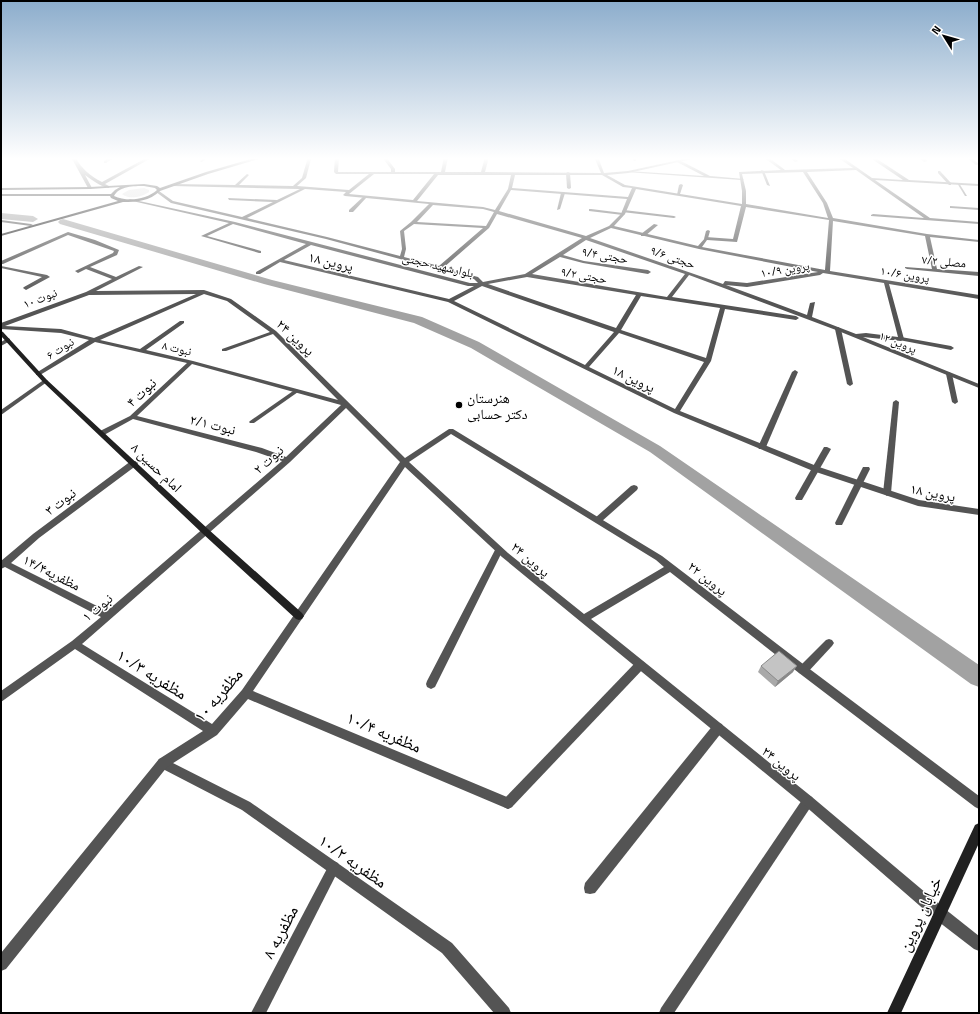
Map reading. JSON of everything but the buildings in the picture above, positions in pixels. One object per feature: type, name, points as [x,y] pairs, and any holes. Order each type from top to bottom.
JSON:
[{"type":"street","points":[[50,220],[94,204]]},
{"type":"street","points":[[1,235],[31,225],[108,204]]},
{"type":"street","name":"بلوارشهید حجتی","points":[[149,204],[233,223],[470,285],[482,284]]},
{"type":"street","name":"بلوارشهید حجتی","points":[[182,204],[402,257],[476,278],[482,284]]},
{"type":"street","points":[[244,218],[272,204]]},
{"type":"street","points":[[351,212],[358,204]]},
{"type":"street","points":[[402,257],[404,249],[402,231],[413,223],[431,204]]},
{"type":"street","name":"حجتی ۹/۶","points":[[445,204],[483,208],[586,238],[753,297]]},
{"type":"street","points":[[440,268],[487,226],[501,204]]},
{"type":"street","points":[[558,209],[559,204]]},
{"type":"street","points":[[450,301],[482,284],[527,275],[586,238],[611,227],[624,213],[627,204]]},
{"type":"street","points":[[741,204],[927,235],[979,241]]},
{"type":"street","points":[[825,204],[831,220],[827,272]]},
{"type":"street","points":[[908,204],[929,219]]},
{"type":"street","points":[[706,238],[736,241],[745,205]]},
{"type":"street","points":[[951,207],[979,209]]},
{"type":"street","points":[[591,210],[674,217]]},
{"type":"street","points":[[873,215],[979,223]]},
{"type":"street","points":[[1,221],[31,225]]},
{"type":"street","points":[[233,223],[203,236],[259,252]]},
{"type":"street","points":[[413,223],[487,226]]},
{"type":"street","points":[[643,235],[656,225]]},
{"type":"street","name":"پروین ۱۰/۶","points":[[611,227],[699,248],[827,272],[979,297]]},
{"type":"street","points":[[699,248],[706,238],[708,231]]},
{"type":"street","points":[[1,263],[68,233],[117,250],[115,254],[78,271]]},
{"type":"street","points":[[927,235],[935,271]]},
{"type":"street","points":[[258,273],[311,243]]},
{"type":"street","name":"حجتی ۹/۴","points":[[559,255],[583,262],[648,272]]},
{"type":"street","name":"پروین ۱۸","points":[[281,261],[450,301],[676,412],[816,468],[918,503],[979,512]]},
{"type":"street","points":[[1,267],[47,277],[26,288]]},
{"type":"street","name":"نبوت ۱۰","points":[[1,326],[88,292],[141,267]]},
{"type":"street","points":[[87,268],[117,279]]},
{"type":"street","name":"مصلی ۷/۲","points":[[907,268],[979,274]]},
{"type":"street","name":"پروین ۱۰/۹","points":[[714,282],[747,285],[827,272]]},
{"type":"street","points":[[668,299],[688,273]]},
{"type":"street","name":"حجتی ۹/۲","points":[[527,275],[639,294]]},
{"type":"street","points":[[886,281],[901,339]]},
{"type":"street","points":[[482,284],[571,314],[617,332],[708,361]]},
{"type":"street","points":[[747,285],[753,297]]},
{"type":"street","name":"پروین ۲۴","points":[[88,292],[204,292],[229,300],[274,332],[404,462],[499,550],[808,801],[940,914],[979,944]]},
{"type":"street","name":"نبوت ۶","points":[[38,374],[94,340],[204,292]]},
{"type":"street","points":[[586,367],[617,332],[639,294]]},
{"type":"street","name":"پروین ۱۲","points":[[639,294],[809,319]]},
{"type":"street","name":"پروین ۱۲","points":[[753,297],[856,336],[979,386]]},
{"type":"street","points":[[809,319],[813,302]]},
{"type":"street","points":[[676,412],[708,361],[723,307]]},
{"type":"street","points":[[141,351],[182,322]]},
{"type":"street","name":"نبوت ۸","points":[[1,326],[61,331],[191,362],[346,404]]},
{"type":"street","points":[[838,329],[850,384]]},
{"type":"street","points":[[224,350],[274,332]]},
{"type":"street","name":"امام حسین ۸","points":[[1,333],[4,342],[134,463],[205,532],[299,616]]},
{"type":"street","points":[[856,336],[866,335],[901,339],[951,348]]},
{"type":"street","name":"نبوت ۴","points":[[102,433],[132,417],[191,362]]},
{"type":"street","points":[[762,446],[795,372]]},
{"type":"street","points":[[949,374],[954,402]]},
{"type":"street","points":[[1,413],[46,381]]},
{"type":"street","points":[[252,422],[296,391]]},
{"type":"street","points":[[887,493],[896,402]]},
{"type":"street","name":"نبوت ۲","points":[[205,532],[287,460],[346,404]]},
{"type":"street","name":"نبوت ۲/۱","points":[[132,417],[259,450],[287,460]]},
{"type":"street","name":"پروین ۲۲","points":[[404,462],[451,430],[659,558],[803,670],[979,803]]},
{"type":"street","points":[[799,498],[827,449]]},
{"type":"street","name":"مظفریه ۱۰","points":[[3,958],[163,763],[213,731],[246,693],[404,462]]},
{"type":"street","name":"نبوت ۳","points":[[2,565],[36,536],[134,463]]},
{"type":"street","points":[[839,523],[866,469]]},
{"type":"street","points":[[598,520],[634,488]]},
{"type":"street","name":"نبوت ۱","points":[[1,697],[75,644],[205,532]]},
{"type":"street","points":[[431,684],[499,550]]},
{"type":"street","name":"مظفریه۱۴/۴","points":[[2,565],[108,616]]},
{"type":"street","points":[[584,619],[671,567]]},
{"type":"street","name":"مظفریه ۱۰/۳","points":[[75,644],[213,731]]},
{"type":"street","points":[[803,670],[829,644]]},
{"type":"street","name":"مظفریه ۱۰/۴","points":[[246,693],[508,803],[640,665]]},
{"type":"street","points":[[590,888],[718,728]]},
{"type":"street","name":"مظفریه ۱۰/۲","points":[[163,763],[246,806],[447,948],[504,1013]]},
{"type":"street","points":[[666,1013],[808,801]]},
{"type":"street","name":"خیابان پروین","points":[[894,1013],[979,829]]},
{"type":"street","name":"مظفریه ۸","points":[[258,1013],[334,867]]},
{"type":"waterway","points":[[1,216],[33,219]]},
{"type":"waterway","points":[[63,222],[268,282],[418,320],[475,345],[655,449],[979,677]]},
{"type":"place","name":"هنرستان دکتر حسابی","points":[[459,405]]}]
